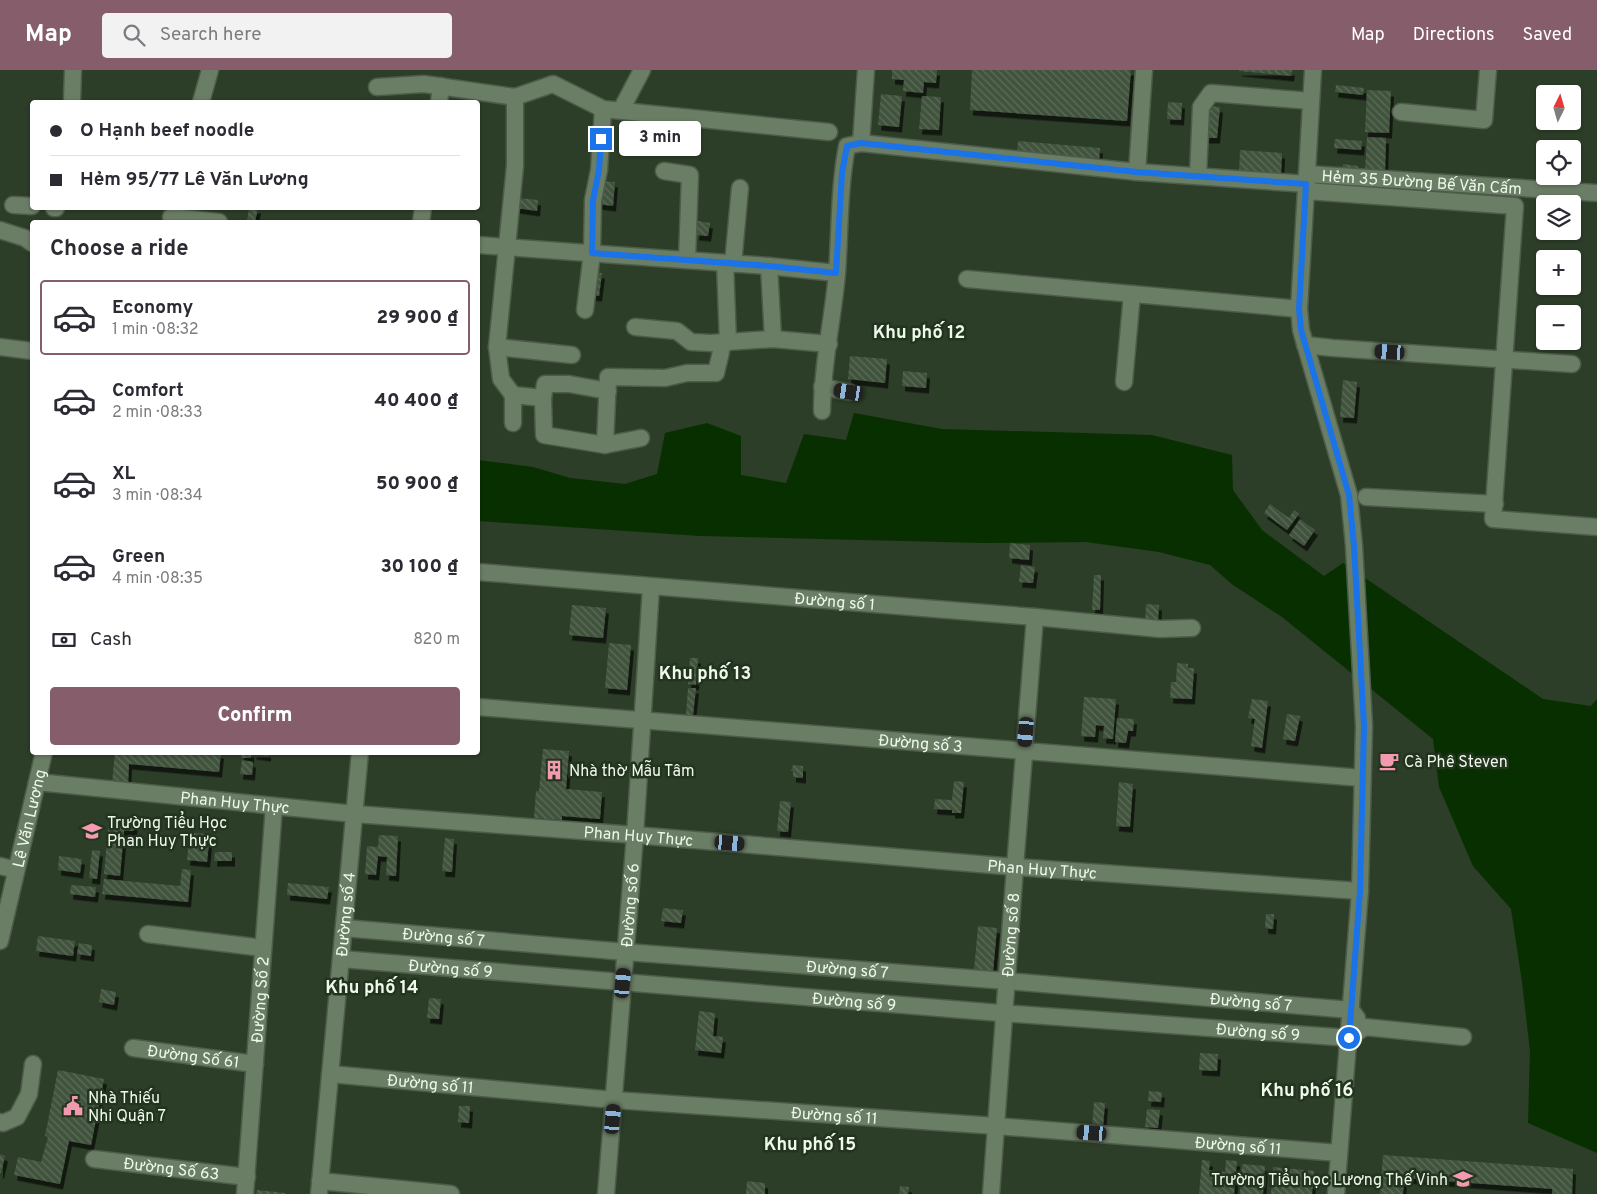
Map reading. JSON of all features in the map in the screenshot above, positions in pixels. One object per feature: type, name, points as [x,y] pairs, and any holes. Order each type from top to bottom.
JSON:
[{"type":"street","points":[[72,100],[73,70]]},
{"type":"street","points":[[202,100],[210,70]]},
{"type":"street","points":[[622,110],[642,70]]},
{"type":"street","points":[[861,143],[866,70]]},
{"type":"street","points":[[1137,172],[1144,70]]},
{"type":"street","points":[[1313,70],[1299,309],[1305,345],[1349,495],[1354,546],[1364,726],[1360,891],[1336,1194]]},
{"type":"street","points":[[1401,112],[1484,120],[1488,70]]},
{"type":"street","points":[[377,87],[424,84],[516,97],[553,84],[603,108],[829,132]]},
{"type":"street","points":[[438,100],[441,86]]},
{"type":"street","points":[[1198,176],[1201,107],[1211,93],[1311,101]]},
{"type":"street","points":[[513,423],[513,395],[501,379],[498,348],[515,166],[516,97]]},
{"type":"street","points":[[585,310],[592,253],[593,200],[599,170],[603,108]]},
{"type":"street","points":[[822,411],[822,387],[829,344],[836,273],[842,173],[847,146],[861,143],[1137,172],[1306,183],[1515,206],[1494,519],[1597,527]]},
{"type":"street","points":[[664,170],[690,176],[687,260]]},
{"type":"street","name":"Hẻm 35 Đường Bế Văn Cấm","points":[[1306,183],[1597,193]]},
{"type":"street","points":[[605,445],[608,377],[665,378],[687,374],[716,373],[725,342],[729,263],[740,188]]},
{"type":"street","points":[[13,205],[30,206]]},
{"type":"street","points":[[171,216],[202,220]]},
{"type":"street","points":[[0,230],[25,238],[30,242]]},
{"type":"street","points":[[480,245],[769,266],[836,273]]},
{"type":"street","points":[[769,266],[773,339]]},
{"type":"street","points":[[967,279],[1299,309]]},
{"type":"street","points":[[1124,382],[1132,294]]},
{"type":"street","points":[[635,327],[676,331],[691,342],[773,339],[829,344]]},
{"type":"street","points":[[1305,345],[1572,364]]},
{"type":"street","points":[[0,347],[30,351]]},
{"type":"street","points":[[498,348],[572,355]]},
{"type":"street","points":[[608,391],[569,384],[545,384],[543,398],[544,435],[605,445],[641,438]]},
{"type":"street","points":[[822,387],[849,392]]},
{"type":"street","points":[[513,395],[543,398]]},
{"type":"street","points":[[1366,497],[1494,504]]},
{"type":"street","name":"Đường số 1","points":[[480,572],[1036,617],[1160,629],[1192,628]]},
{"type":"street","name":"Đường số 6","points":[[606,1194],[635,835],[651,587]]},
{"type":"street","name":"Đường số 8","points":[[991,1194],[1006,981],[1036,617]]},
{"type":"street","name":"Đường số 3","points":[[480,707],[1362,778]]},
{"type":"street","name":"Lê Văn Lương","points":[[0,941],[43,755]]},
{"type":"street","name":"Đường số 4","points":[[320,1188],[360,755]]},
{"type":"street","name":"Phan Huy Thực","points":[[37,782],[355,814],[1015,867],[1360,891]]},
{"type":"street","name":"Đường Số 2","points":[[245,1194],[274,806]]},
{"type":"street","points":[[0,866],[16,870]]},
{"type":"street","name":"Đường số 7","points":[[344,928],[1351,1010]]},
{"type":"street","points":[[148,934],[263,948]]},
{"type":"street","name":"Đường số 9","points":[[341,959],[1004,1013],[1349,1038]]},
{"type":"street","points":[[1351,1010],[1365,1027]]},
{"type":"street","points":[[1349,1038],[1365,1027],[1463,1037]]},
{"type":"street","name":"Đường Số 61","points":[[133,1048],[255,1064]]},
{"type":"street","points":[[0,1122],[17,1117],[29,1094],[34,1064]]},
{"type":"street","name":"Đường số 11","points":[[330,1074],[614,1100],[996,1126],[1340,1153]]},
{"type":"street","name":"Đường Số 63","points":[[94,1159],[247,1177]]},
{"type":"street","points":[[320,1188],[451,1194]]},
{"type":"shaded area","points":[[854,413],[942,429],[1152,435],[1232,455],[1233,490],[1262,530],[1324,576],[1343,563],[1543,699],[1591,706],[1597,699],[1597,1153],[1528,1123],[1530,1051],[1511,909],[1473,866],[1439,787],[1433,739],[1282,617],[1233,585],[1210,565],[1159,552],[1086,542],[982,543],[700,536],[480,521],[480,460],[533,467],[570,478],[625,484],[657,474],[665,433],[707,423],[741,436],[741,475],[786,483],[804,434],[846,440]]},
{"type":"building","points":[[892,70],[937,70],[936,83],[924,82],[923,93],[903,91],[904,80],[892,79]]},
{"type":"building","points":[[972,70],[1131,70],[1127,121],[970,110]]},
{"type":"building","points":[[1239,70],[1292,70],[1291,76]]},
{"type":"building","points":[[1336,85],[1364,88],[1363,95],[1335,92]]},
{"type":"building","points":[[1367,90],[1391,91],[1389,133],[1365,132]]},
{"type":"building","points":[[881,94],[902,96],[899,127],[878,125]]},
{"type":"building","points":[[922,96],[941,97],[939,130],[919,129]]},
{"type":"building","points":[[1168,102],[1182,103],[1181,120],[1167,119]]},
{"type":"building","points":[[1208,106],[1220,107],[1217,138],[1206,138]]},
{"type":"building","points":[[1367,137],[1386,138],[1385,172],[1365,171]]},
{"type":"building","points":[[1335,139],[1362,141],[1361,150],[1334,148]]},
{"type":"building","points":[[1018,141],[1100,148],[1099,161],[1017,154]]},
{"type":"building","points":[[1240,150],[1282,153],[1281,175],[1239,172]]},
{"type":"building","points":[[1343,164],[1358,166],[1358,174],[1342,172]]},
{"type":"building","points":[[599,181],[615,182],[613,206],[597,204]]},
{"type":"building","points":[[518,198],[538,200],[537,211],[516,208]]},
{"type":"building","points":[[249,210],[258,210],[255,220],[247,220]]},
{"type":"building","points":[[698,221],[710,223],[708,236],[696,235]]},
{"type":"building","points":[[592,273],[602,273],[599,296],[589,295]]},
{"type":"building","points":[[850,356],[887,359],[885,383],[848,379]]},
{"type":"building","points":[[903,371],[927,373],[926,388],[902,386]]},
{"type":"building","points":[[1343,380],[1357,382],[1354,418],[1340,417]]},
{"type":"building","points":[[1270,504],[1289,518],[1294,510],[1299,514],[1287,530],[1264,513]]},
{"type":"building","points":[[1300,519],[1315,530],[1304,546],[1289,535]]},
{"type":"building","points":[[1010,543],[1030,545],[1029,560],[1009,558]]},
{"type":"building","points":[[1021,565],[1035,567],[1033,583],[1019,582]]},
{"type":"building","points":[[1094,575],[1101,575],[1100,610],[1092,610]]},
{"type":"building","points":[[1146,604],[1159,605],[1158,623],[1145,623]]},
{"type":"building","points":[[572,605],[606,608],[603,638],[569,635]]},
{"type":"building","points":[[609,643],[631,645],[627,690],[605,688]]},
{"type":"building","points":[[690,658],[698,658],[696,685],[688,684]]},
{"type":"building","points":[[1177,663],[1188,664],[1188,668],[1194,668],[1192,699],[1170,698],[1171,682],[1176,682]]},
{"type":"building","points":[[688,688],[696,688],[693,715],[686,715]]},
{"type":"building","points":[[1084,697],[1116,699],[1113,739],[1103,738],[1104,726],[1096,725],[1095,737],[1081,736]]},
{"type":"building","points":[[1252,699],[1268,701],[1262,748],[1251,746],[1255,719],[1248,718]]},
{"type":"building","points":[[1287,714],[1300,716],[1295,741],[1283,739]]},
{"type":"building","points":[[1117,718],[1134,719],[1133,731],[1128,731],[1126,743],[1115,742]]},
{"type":"building","name":"Nhà thờ Mẫu Tâm","points":[[543,749],[569,751],[566,789],[602,792],[600,819],[562,816],[562,820],[534,818],[536,791],[539,791]]},
{"type":"building","points":[[115,755],[221,755],[219,772],[129,764],[128,785],[112,783]]},
{"type":"building","points":[[241,755],[251,755],[251,758],[241,758]]},
{"type":"building","points":[[242,760],[253,762],[252,775],[240,774]]},
{"type":"building","points":[[793,765],[803,766],[803,778],[793,777],[793,771],[791,771]]},
{"type":"building","points":[[954,781],[964,782],[961,813],[952,813],[952,810],[934,809],[935,799],[952,800]]},
{"type":"building","points":[[1119,782],[1133,784],[1130,827],[1116,826]]},
{"type":"building","points":[[780,801],[791,802],[788,832],[777,831]]},
{"type":"building","points":[[109,819],[135,821],[134,831],[124,831],[120,876],[104,874]]},
{"type":"building","points":[[193,833],[206,834],[205,842],[209,842],[207,862],[187,860],[189,840],[192,840]]},
{"type":"building","points":[[379,835],[398,836],[396,876],[386,875],[387,857],[378,856],[376,875],[365,874],[367,846],[378,847]]},
{"type":"building","points":[[445,838],[454,839],[452,872],[442,871]]},
{"type":"building","points":[[92,850],[100,851],[97,879],[89,878]]},
{"type":"building","points":[[215,852],[232,852],[232,861],[214,861]]},
{"type":"building","points":[[59,856],[82,859],[80,873],[58,870]]},
{"type":"building","points":[[182,869],[191,870],[188,902],[102,894],[104,879],[180,886]]},
{"type":"building","points":[[288,883],[329,887],[327,899],[287,895]]},
{"type":"building","points":[[71,885],[96,887],[95,897],[70,894]]},
{"type":"building","points":[[663,908],[683,910],[681,923],[661,921]]},
{"type":"building","points":[[1266,914],[1274,914],[1273,929],[1265,928]]},
{"type":"building","points":[[978,926],[997,928],[993,972],[974,970]]},
{"type":"building","points":[[38,936],[75,941],[73,956],[36,951]]},
{"type":"building","points":[[79,943],[92,945],[91,956],[77,954]]},
{"type":"building","points":[[101,989],[116,992],[114,1005],[99,1002]]},
{"type":"building","points":[[429,998],[441,999],[439,1019],[427,1018]]},
{"type":"building","points":[[699,1011],[715,1013],[713,1036],[723,1037],[721,1053],[695,1050]]},
{"type":"building","points":[[1200,1053],[1218,1054],[1217,1071],[1199,1070]]},
{"type":"building","points":[[58,1070],[104,1079],[91,1145],[69,1141],[60,1184],[14,1175],[18,1157],[41,1162],[48,1137],[45,1136]]},
{"type":"building","points":[[1149,1091],[1162,1092],[1161,1102],[1148,1101]]},
{"type":"building","points":[[1094,1102],[1105,1103],[1103,1127],[1092,1126]]},
{"type":"building","points":[[459,1106],[470,1106],[469,1123],[458,1122]]},
{"type":"building","points":[[1147,1109],[1160,1110],[1158,1128],[1145,1127]]},
{"type":"building","points":[[0,1154],[5,1156],[1,1173],[0,1173]]},
{"type":"building","points":[[1383,1155],[1573,1169],[1572,1194],[1552,1194],[1552,1189],[1404,1178],[1403,1194],[1380,1194]]},
{"type":"building","points":[[1202,1160],[1210,1161],[1209,1170],[1225,1172],[1226,1160],[1237,1161],[1234,1194],[1199,1194]]},
{"type":"building","points":[[1242,1164],[1265,1166],[1263,1194],[1240,1194]]},
{"type":"building","points":[[1273,1167],[1314,1171],[1312,1194],[1271,1194]]},
{"type":"building","points":[[747,1181],[765,1183],[765,1194],[746,1194]]},
{"type":"building","points":[[900,1186],[909,1187],[908,1194],[899,1194]]},
{"type":"building","points":[[257,1190],[285,1193],[285,1194],[256,1194]]},
{"type":"place","name":"Cà Phê Steven","points":[[1389,761]]},
{"type":"place","name":"Nhà thờ Mẫu Tâm","points":[[554,770]]},
{"type":"place","name":"Trường Tiểu Học Phan Huy Thực","points":[[92,831]]},
{"type":"place","name":"Nhà Thiếu Nhi Quận 7","points":[[73,1106]]},
{"type":"place","name":"Trường Tiểu học Lương Thế Vinh","points":[[1463,1179]]},
{"type":"district","name":"Khu phố 12","points":[[919,332]]},
{"type":"district","name":"Khu phố 13","points":[[705,673]]},
{"type":"district","name":"Khu phố 14","points":[[372,987]]},
{"type":"district","name":"Khu phố 16","points":[[1307,1090]]},
{"type":"district","name":"Khu phố 15","points":[[810,1144]]},
{"type":"route","points":[[601,139],[599,170],[593,200],[592,253],[769,266],[836,273],[842,173],[847,146],[861,143],[1137,172],[1306,184],[1299,309],[1301,330],[1349,495],[1354,546],[1364,726],[1360,891],[1349,1038]]}]
